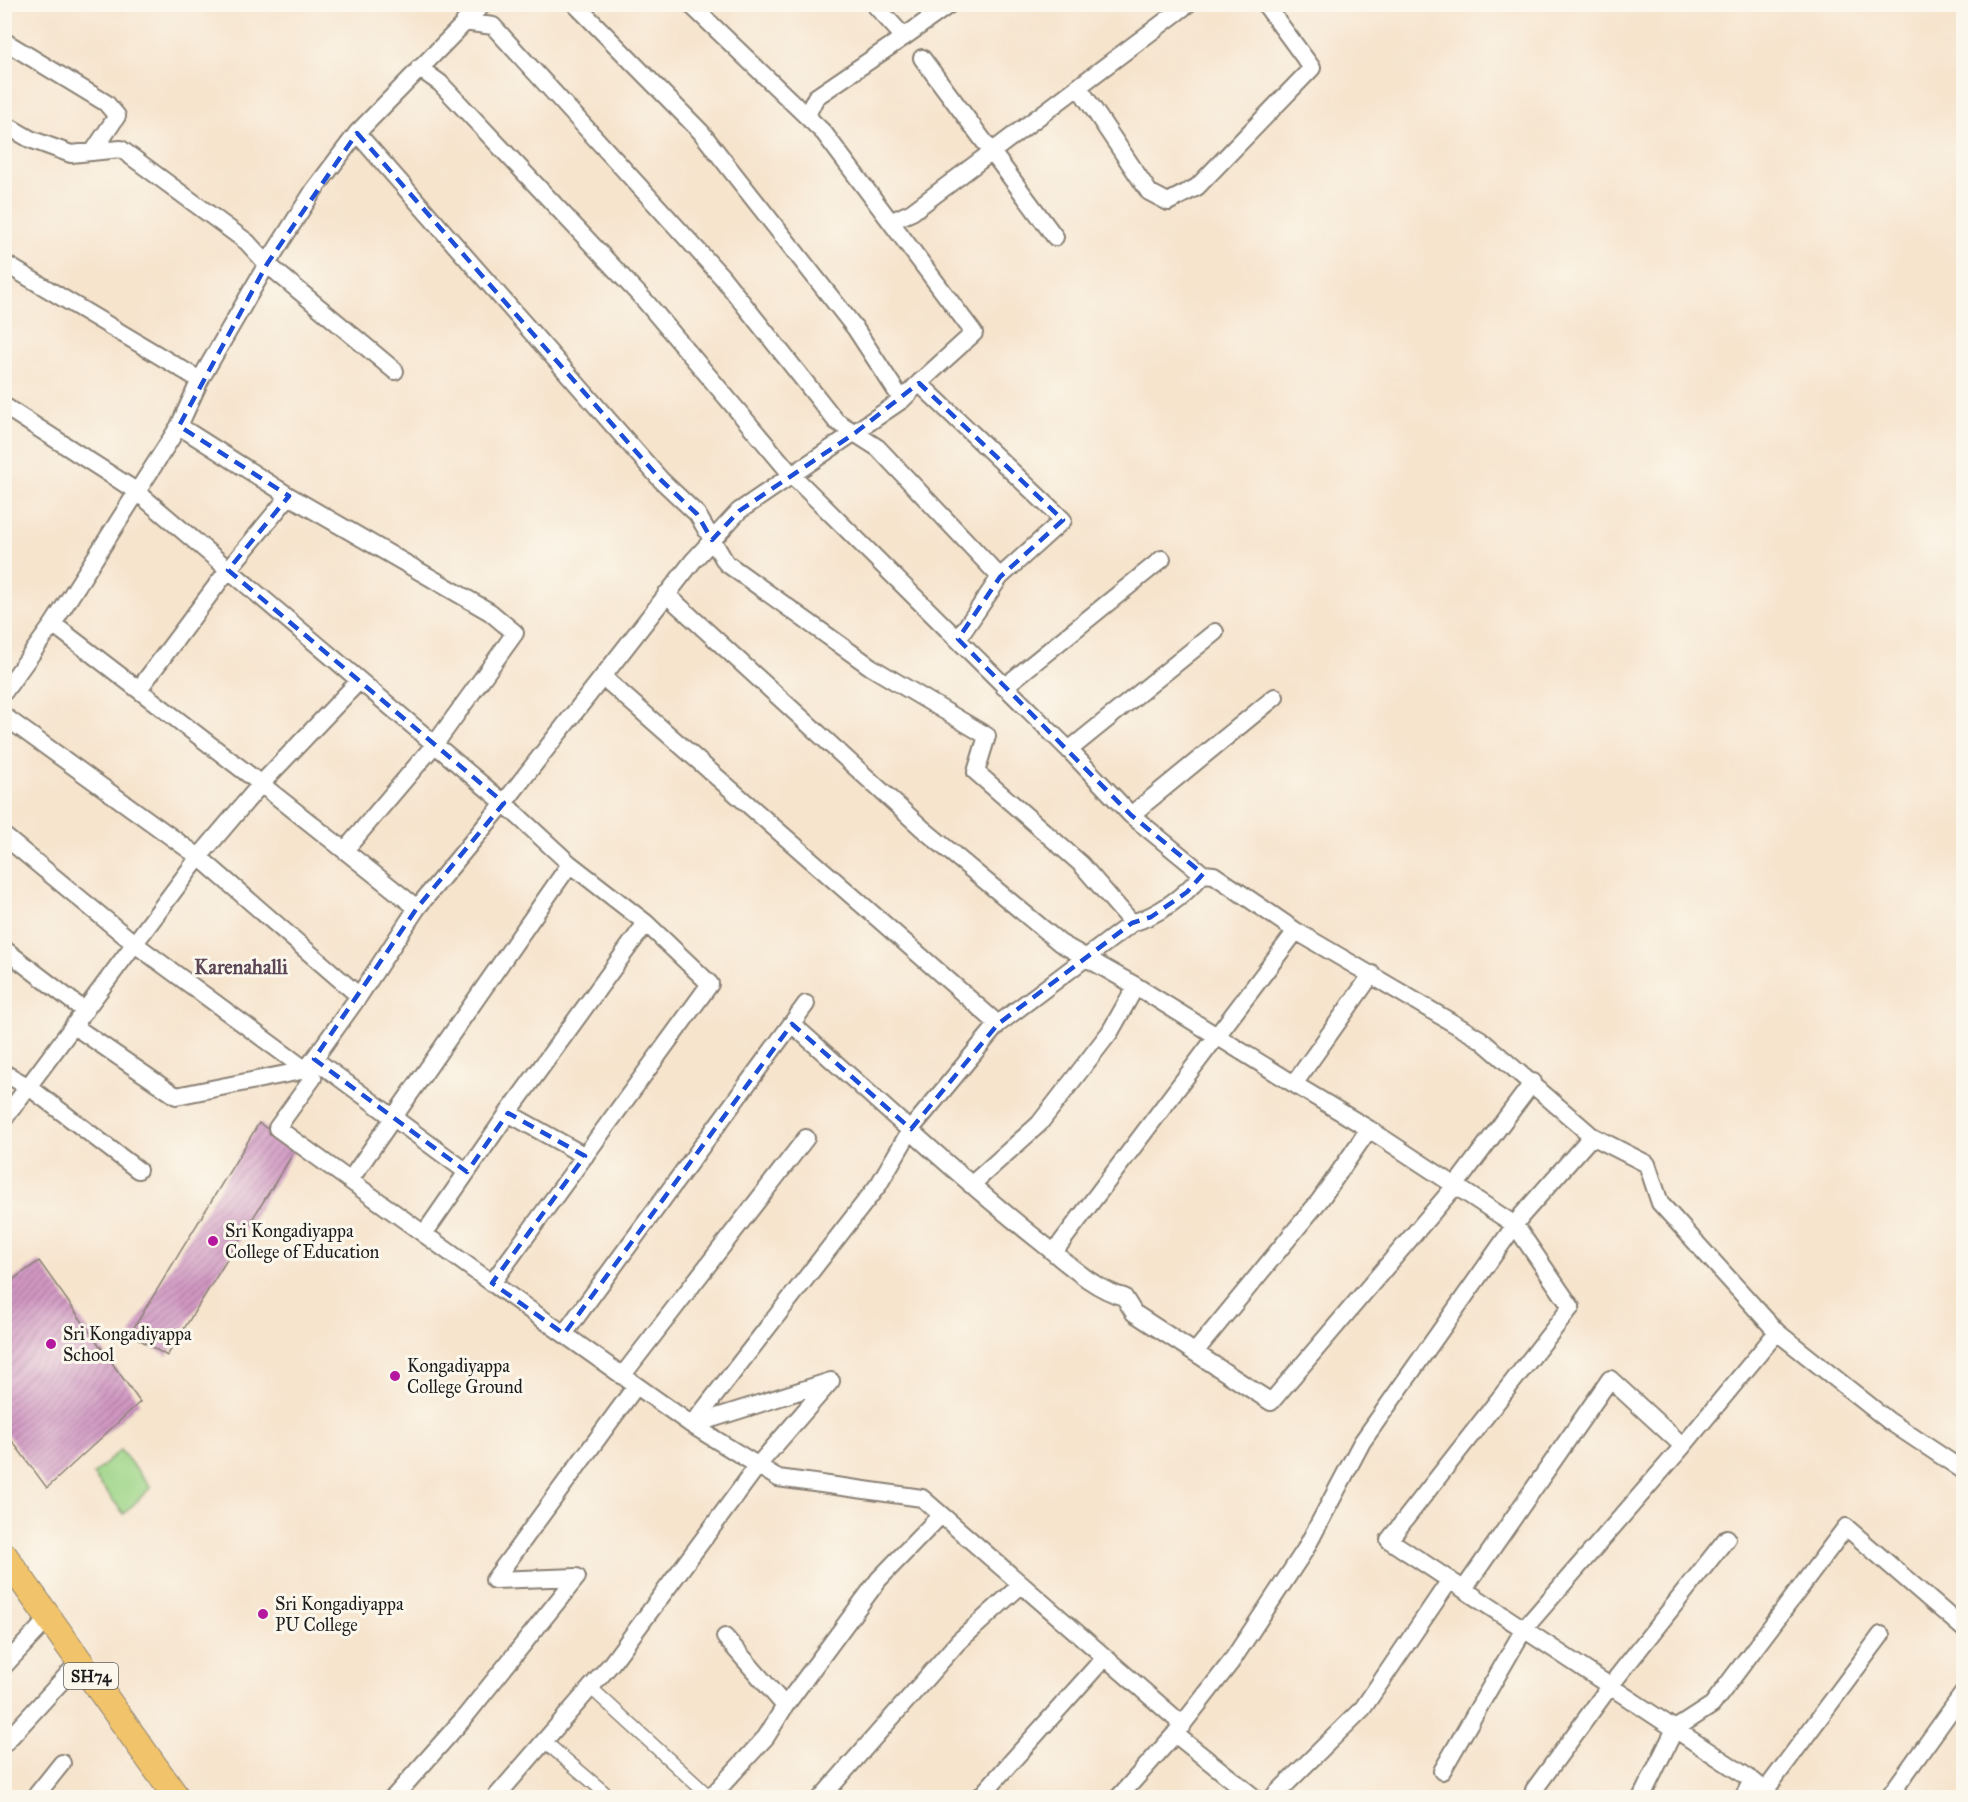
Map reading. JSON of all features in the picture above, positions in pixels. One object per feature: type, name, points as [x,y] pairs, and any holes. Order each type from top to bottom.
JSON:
[{"type":"main road","name":"SH74","points":[[4,1555],[177,1797]]},
{"type":"street","points":[[4,692],[53,624],[180,426],[200,380],[267,264],[314,190],[357,133],[483,4]]},
{"type":"street","points":[[575,4],[701,132],[855,328],[902,400]]},
{"type":"street","points":[[74,1026],[176,1096],[310,1065],[417,908],[504,803],[604,678],[666,594],[712,540],[739,511],[902,400],[974,333],[824,133],[690,4]]},
{"type":"street","points":[[874,4],[904,38]]},
{"type":"street","points":[[811,121],[808,113],[816,97],[950,4]]},
{"type":"street","points":[[892,221],[912,212],[1188,4]]},
{"type":"street","points":[[1078,86],[1149,192],[1168,202],[1197,187],[1311,68],[1264,4]]},
{"type":"street","points":[[464,22],[493,26],[722,277],[836,421],[878,448],[1000,577]]},
{"type":"street","points":[[4,41],[106,103],[117,116],[93,152]]},
{"type":"street","points":[[922,58],[1055,237]]},
{"type":"street","points":[[419,68],[440,83],[646,302],[791,474],[1069,750],[1131,815],[1203,874],[1214,875],[1296,932],[1372,974],[1480,1039],[1533,1082],[1592,1136],[1647,1164],[1660,1203],[1777,1332],[1889,1421],[1964,1471]]},
{"type":"street","points":[[4,124],[30,139],[71,154],[122,149],[248,242],[267,264],[395,371]]},
{"type":"street","points":[[357,133],[661,480],[697,514],[726,562],[871,667],[987,736],[976,772],[1077,860],[1132,923]]},
{"type":"street","points":[[4,263],[200,380]]},
{"type":"street","points":[[919,383],[1063,520],[1000,577],[958,639]]},
{"type":"street","points":[[4,406],[136,492],[504,803],[570,864],[646,923],[710,984],[492,1283]]},
{"type":"street","points":[[180,426],[289,496],[490,612],[515,633],[435,744],[345,850]]},
{"type":"street","points":[[139,689],[228,570],[289,496]]},
{"type":"street","points":[[1004,687],[1162,559]]},
{"type":"street","points":[[666,594],[923,829],[1060,943],[1136,986],[1369,1129],[1515,1225],[1570,1307],[1389,1540],[1763,1789]]},
{"type":"street","points":[[53,624],[261,784],[417,908]]},
{"type":"street","points":[[1069,750],[1215,632]]},
{"type":"street","points":[[604,678],[998,1024]]},
{"type":"street","points":[[4,1119],[199,856],[261,784],[359,681]]},
{"type":"street","points":[[1131,815],[1275,697]]},
{"type":"street","points":[[4,716],[199,856],[359,996]]},
{"type":"street","points":[[4,836],[135,944],[310,1065],[394,1118],[467,1172]]},
{"type":"street","points":[[350,1180],[570,864]]},
{"type":"street","points":[[692,1425],[879,1184],[911,1129],[998,1024],[1132,923],[1151,917],[1187,892],[1203,874]]},
{"type":"street","points":[[424,1234],[508,1113],[646,923]]},
{"type":"street","points":[[1054,1252],[1296,932]]},
{"type":"street","points":[[4,949],[85,1011]]},
{"type":"street","points":[[1294,1084],[1372,974]]},
{"type":"street","points":[[970,1185],[1039,1124],[1110,1032],[1136,986]]},
{"type":"street","points":[[564,1334],[806,1004]]},
{"type":"street","points":[[792,1024],[911,1129],[970,1185],[1054,1252],[1107,1292],[1124,1297],[1134,1313],[1271,1402],[1455,1186],[1533,1082]]},
{"type":"street","points":[[310,1065],[313,1078],[277,1128],[629,1381],[692,1425],[759,1464],[778,1478],[922,1498],[1105,1658],[1179,1730],[1256,1797]]},
{"type":"street","points":[[4,1073],[29,1088],[138,1170]]},
{"type":"street","points":[[508,1113],[585,1156]]},
{"type":"street","points":[[1195,1352],[1320,1200],[1369,1129]]},
{"type":"street","points":[[1118,1797],[1179,1730],[1231,1662],[1305,1550],[1362,1442],[1515,1225],[1592,1136]]},
{"type":"street","points":[[393,1797],[464,1718],[578,1577],[494,1580],[629,1381],[806,1138]]},
{"type":"street","points":[[1442,1771],[1524,1629],[1683,1446],[1777,1332]]},
{"type":"street","points":[[1272,1797],[1363,1708],[1610,1379],[1683,1446]]},
{"type":"street","points":[[495,1797],[590,1687],[759,1464],[831,1381],[692,1425]]},
{"type":"street","points":[[590,1687],[710,1797],[766,1737],[784,1707],[879,1579],[942,1515]]},
{"type":"street","points":[[1641,1797],[1675,1729],[1712,1705],[1846,1527],[1964,1629]]},
{"type":"street","points":[[1534,1790],[1610,1686],[1727,1538]]},
{"type":"street","points":[[820,1797],[958,1642],[1021,1585]]},
{"type":"street","points":[[4,1666],[49,1618]]},
{"type":"street","points":[[1743,1797],[1763,1789],[1881,1635]]},
{"type":"street","points":[[725,1637],[784,1707]]},
{"type":"street","points":[[979,1797],[1105,1658]]},
{"type":"street","points":[[4,1744],[80,1661]]},
{"type":"street","points":[[1888,1797],[1964,1692]]},
{"type":"street","points":[[544,1741],[611,1797]]},
{"type":"street","points":[[34,1797],[62,1763]]},
{"type":"highlighted area","points":[[357,133],[661,480],[697,514],[712,540],[739,511],[855,433],[919,383],[1063,520],[1000,577],[958,639],[1131,815],[1203,874],[1187,892],[1151,917],[1132,923],[998,1024],[911,1129],[792,1024],[564,1334],[492,1283],[585,1156],[508,1113],[467,1172],[314,1059],[417,908],[504,803],[228,570],[289,496],[179,426],[267,264]]},
{"type":"green space","points":[[120,1450],[151,1487],[124,1514],[93,1475]]},
{"type":"building","name":"Sri Kongadiyappa College of Education","points":[[259,1123],[296,1149],[167,1356],[130,1334]]},
{"type":"building","name":"Sri Kongadiyappa School","points":[[39,1261],[140,1402],[47,1488],[4,1430],[4,1286]]},
{"type":"place","name":"Sri Kongadiyappa College of Education","points":[[213,1241]]},
{"type":"place","name":"Sri Kongadiyappa School","points":[[51,1344]]},
{"type":"place","name":"Kongadiyappa College Ground","points":[[395,1376]]},
{"type":"place","name":"Sri Kongadiyappa PU College","points":[[263,1614]]},
{"type":"district","name":"Karenahalli","points":[[241,967]]}]
